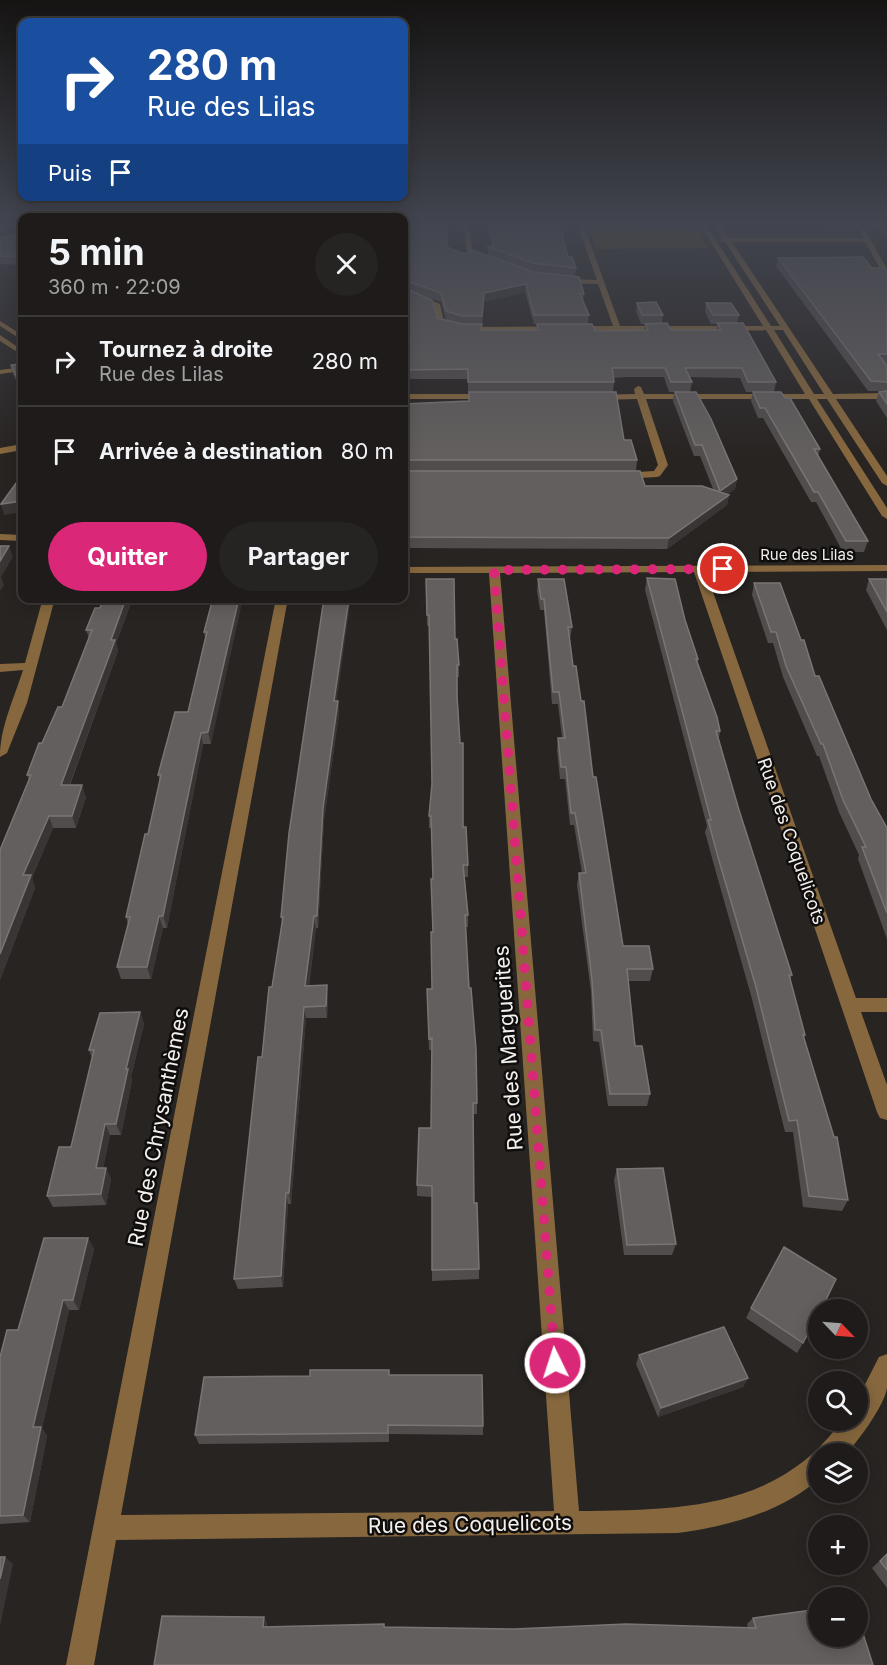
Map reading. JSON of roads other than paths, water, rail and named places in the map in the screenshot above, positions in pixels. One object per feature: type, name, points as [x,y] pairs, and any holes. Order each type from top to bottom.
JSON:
[{"type":"street","points":[[424,301],[436,306],[441,323],[455,328],[786,328]]},
{"type":"street","points":[[607,301],[617,328]]},
{"type":"street","points":[[751,301],[887,516]]},
{"type":"street","points":[[768,301],[887,483]]},
{"type":"street","points":[[0,323],[18,335]]},
{"type":"street","points":[[0,338],[18,350]]},
{"type":"street","points":[[0,372],[18,370]]},
{"type":"street","points":[[580,397],[639,393],[828,392],[887,388]]},
{"type":"street","points":[[590,389],[639,393]]},
{"type":"street","points":[[408,390],[497,393],[408,397]]},
{"type":"street","points":[[828,392],[887,396]]},
{"type":"street","points":[[615,476],[651,475],[662,468],[639,393]]},
{"type":"street","points":[[0,442],[18,439]]},
{"type":"street","points":[[0,451],[18,448]]},
{"type":"street","points":[[0,537],[18,538]]},
{"type":"street","name":"Rue des Lilas","points":[[408,570],[887,568]]},
{"type":"street","name":"Rue des Coquelicots","points":[[699,569],[887,1112]]},
{"type":"street","name":"Rue des Marguerites","points":[[494,570],[567,1522]]},
{"type":"street","points":[[0,753],[13,724],[48,603]]},
{"type":"street","name":"Rue des Chrysanthèmes","points":[[80,1665],[281,603]]},
{"type":"street","points":[[0,668],[30,666]]},
{"type":"street","points":[[849,1005],[887,1005]]},
{"type":"street","points":[[868,1404],[887,1365]]},
{"type":"street","points":[[840,1443],[849,1431]]},
{"type":"street","name":"Rue des Coquelicots","points":[[106,1528],[567,1522],[656,1523],[722,1514],[765,1499],[808,1474]]}]
